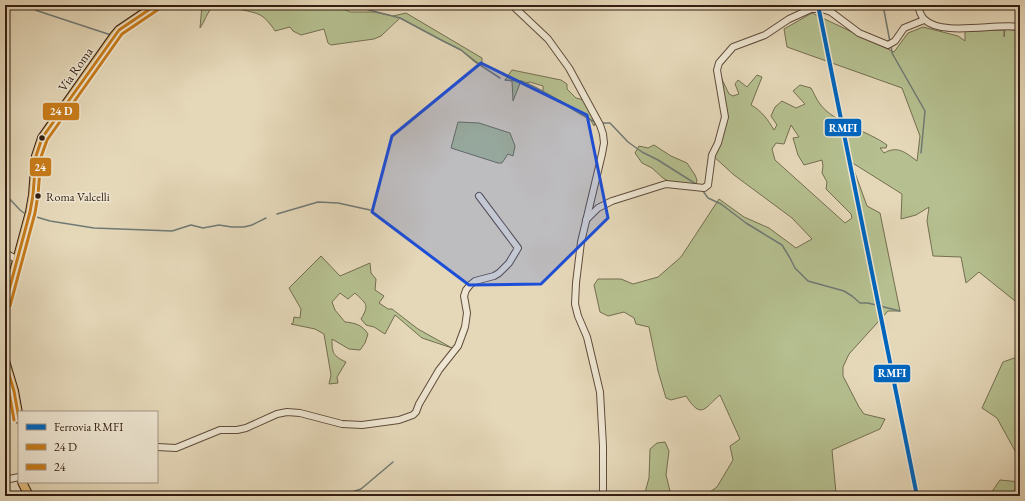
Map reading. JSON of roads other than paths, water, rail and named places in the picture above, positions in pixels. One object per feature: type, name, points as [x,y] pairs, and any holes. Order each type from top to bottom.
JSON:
[{"type":"main road","name":"Via Roma","points":[[5,305],[18,260],[33,195],[36,156],[44,136],[119,30],[156,5]]},
{"type":"main road","points":[[5,361],[14,391],[18,413]]},
{"type":"main road","points":[[22,483],[29,496]]},
{"type":"street","points":[[512,5],[548,40],[569,68],[594,113],[603,134],[604,143],[602,154],[580,252],[575,304],[586,337],[600,392],[603,446],[603,496]]},
{"type":"street","points":[[918,5],[921,16],[930,24],[957,28],[1020,27]]},
{"type":"street","points":[[586,220],[598,208],[612,201],[666,184],[704,188],[708,185],[712,155],[718,143],[725,117],[717,70],[719,63],[733,47],[765,35],[778,28],[789,19],[811,9],[822,9],[831,12],[859,33],[888,45],[895,41],[904,28],[924,20]]},
{"type":"street","points":[[158,448],[176,448],[220,430],[237,430],[246,428],[277,414],[287,412],[300,413],[342,424],[362,425],[399,420],[413,415],[440,370],[458,346],[465,327],[467,313],[464,296],[466,290],[475,281],[494,276],[499,273],[509,263],[518,248],[479,196]]},
{"type":"street","points":[[5,253],[18,260]]},
{"type":"street","points":[[5,480],[18,477]]},
{"type":"waterway","points":[[27,5],[38,11],[111,35]]},
{"type":"waterway","points":[[350,5],[400,18],[461,50],[474,61],[500,78]]},
{"type":"waterway","points":[[883,5],[890,42]]},
{"type":"waterway","points":[[891,45],[892,53],[925,111],[921,153]]},
{"type":"waterway","points":[[505,80],[521,81],[531,85],[595,122]]},
{"type":"waterway","points":[[603,123],[610,123],[628,142],[642,152],[658,160],[696,184]]},
{"type":"waterway","points":[[703,191],[708,198],[721,204],[746,223],[782,245],[795,268],[808,281],[844,291],[860,303],[868,303],[900,311]]},
{"type":"waterway","points":[[5,194],[24,213]]},
{"type":"waterway","points":[[277,214],[318,202],[338,203],[370,210]]},
{"type":"waterway","points":[[33,216],[50,221],[94,228],[172,231],[191,225],[203,228],[219,225],[244,227],[266,218]]},
{"type":"waterway","points":[[340,496],[361,489],[393,462]]},
{"type":"rail line","name":"RMFI","points":[[818,5],[917,496]]},
{"type":"place","name":"Roma Valcelli","points":[[38,196]]}]
